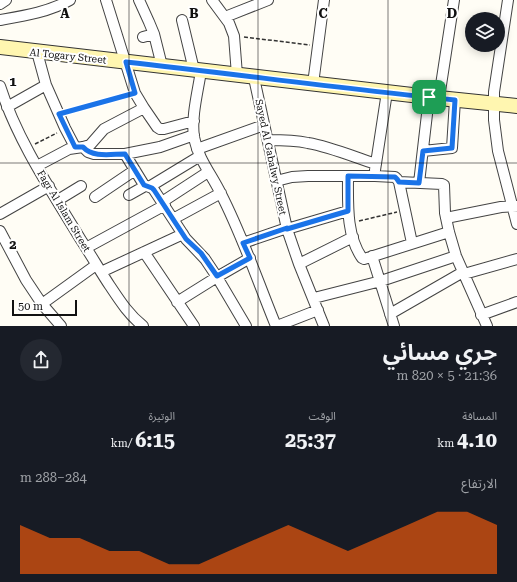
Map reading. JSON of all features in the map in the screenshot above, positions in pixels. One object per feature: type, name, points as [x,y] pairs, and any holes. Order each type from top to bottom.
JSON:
[{"type":"street","points":[[0,4],[6,0]]},
{"type":"street","points":[[0,20],[41,11],[70,0]]},
{"type":"street","points":[[106,0],[135,93],[144,108],[158,127],[162,129],[194,121]]},
{"type":"street","points":[[139,0],[154,34],[162,66]]},
{"type":"street","points":[[212,0],[229,23],[234,36],[237,75]]},
{"type":"street","points":[[225,17],[268,0]]},
{"type":"street","points":[[313,84],[324,0]]},
{"type":"street","points":[[419,183],[423,151],[454,0]]},
{"type":"street","points":[[508,0],[494,92],[494,104],[498,151],[514,206],[517,224]]},
{"type":"street","points":[[182,20],[197,70],[194,135],[198,153],[221,193],[250,258],[276,326],[318,310]]},
{"type":"street","points":[[142,37],[154,34]]},
{"type":"street","name":"Al Togary Street","points":[[0,47],[254,78],[517,106]]},
{"type":"street","points":[[38,52],[46,85],[59,114],[66,128],[79,147],[88,152],[94,154],[125,154],[160,146],[194,135]]},
{"type":"street","name":"Sayed Al Gabalwy Street","points":[[254,78],[287,229],[299,264],[324,326]]},
{"type":"street","points":[[7,107],[46,85]]},
{"type":"street","name":"Fagr Al Islam Street","points":[[0,86],[7,107],[26,148],[86,248],[127,311],[143,326]]},
{"type":"street","points":[[375,176],[387,92]]},
{"type":"street","points":[[423,151],[452,148],[455,100]]},
{"type":"street","points":[[37,166],[69,149],[90,144],[104,129],[144,108]]},
{"type":"street","points":[[129,196],[198,153],[264,125]]},
{"type":"street","points":[[268,140],[296,141],[323,146],[376,164]]},
{"type":"street","points":[[125,154],[147,186],[154,190],[183,234],[205,259],[217,276],[246,326]]},
{"type":"street","points":[[94,197],[135,170]]},
{"type":"street","points":[[86,248],[163,204],[208,172]]},
{"type":"street","points":[[276,181],[292,177],[308,176],[395,177],[399,182],[412,243]]},
{"type":"street","points":[[348,176],[348,211],[353,237],[361,258],[364,259],[449,232]]},
{"type":"street","points":[[399,182],[444,185],[446,218],[456,256],[486,326]]},
{"type":"street","points":[[0,214],[49,186]]},
{"type":"street","points":[[58,200],[81,186]]},
{"type":"street","points":[[173,219],[221,193]]},
{"type":"street","points":[[446,218],[501,207],[514,206]]},
{"type":"street","points":[[243,243],[348,211]]},
{"type":"street","points":[[0,231],[26,280],[42,304],[61,326]]},
{"type":"street","points":[[42,304],[99,268],[144,252],[183,234]]},
{"type":"street","points":[[299,264],[353,237]]},
{"type":"street","points":[[144,252],[194,326]]},
{"type":"street","points":[[372,256],[394,326]]},
{"type":"street","points":[[314,298],[380,281],[456,256]]},
{"type":"street","points":[[177,302],[217,276],[250,258]]},
{"type":"street","points":[[390,314],[463,273],[517,259]]},
{"type":"street","points":[[481,315],[517,302]]},
{"type":"path","points":[[234,36],[318,46]]},
{"type":"path","points":[[59,114],[135,93]]},
{"type":"path","points":[[26,148],[66,128]]},
{"type":"path","points":[[350,223],[405,210]]},
{"type":"route","points":[[126,62],[254,78],[429,97],[455,100],[452,148],[423,151],[419,183],[399,182],[395,177],[348,176],[348,211],[287,228],[243,243],[250,258],[217,276],[201,253],[186,239],[154,190],[144,185],[125,154],[94,154],[88,152],[83,147],[75,147],[59,114],[135,93],[126,62]]}]
